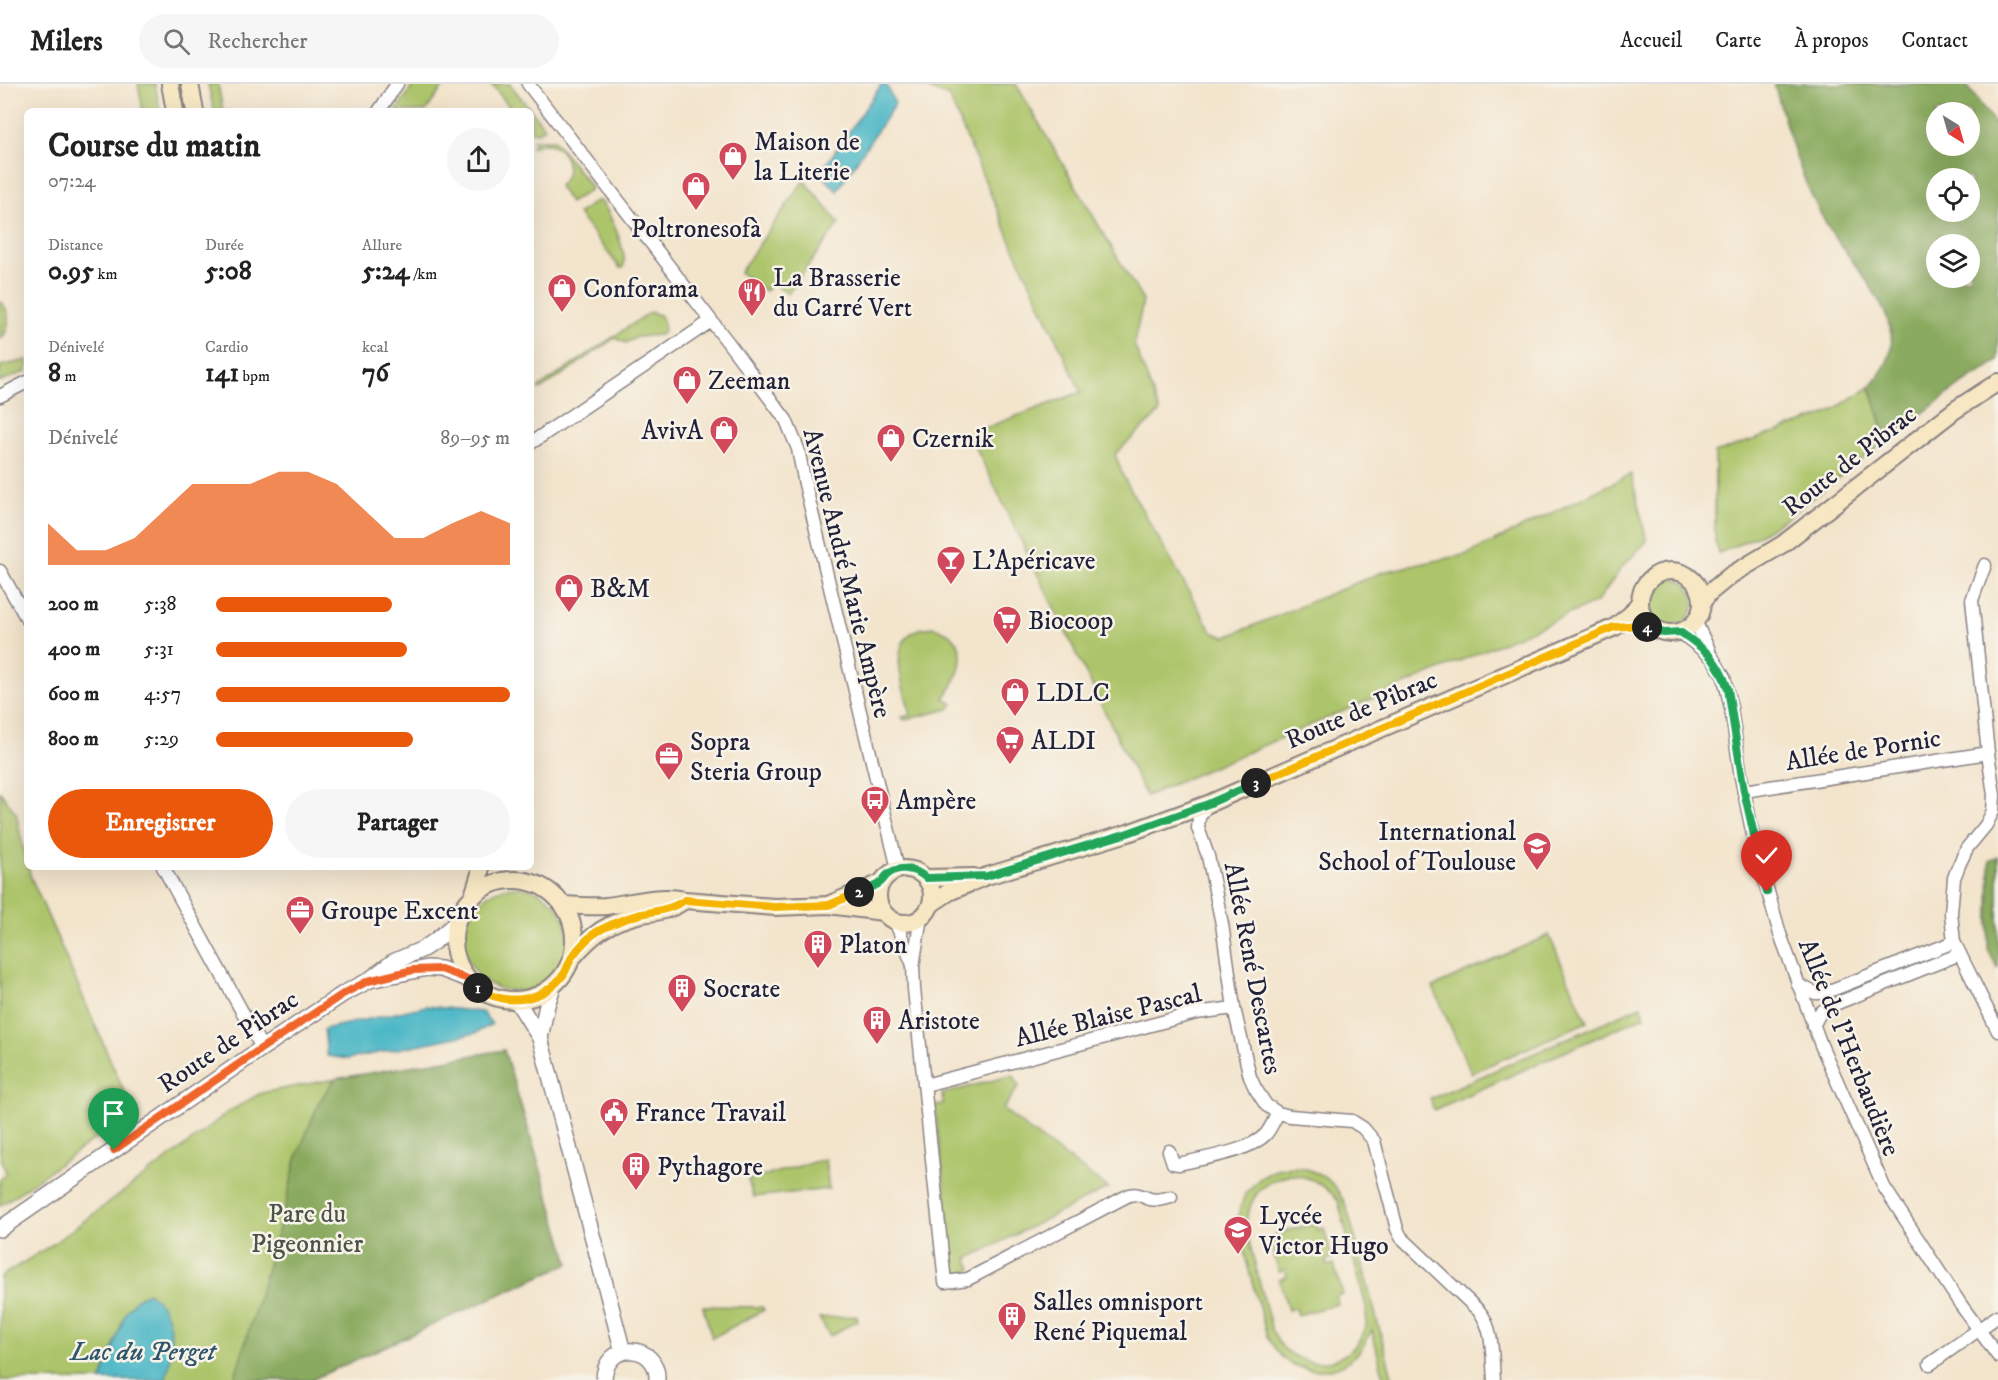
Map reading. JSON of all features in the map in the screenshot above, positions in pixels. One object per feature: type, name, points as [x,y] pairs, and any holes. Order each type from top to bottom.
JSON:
[{"type":"main road","points":[[170,84],[174,108]]},
{"type":"main road","points":[[190,84],[194,108]]},
{"type":"main road","name":"Route de Pibrac","points":[[1702,603],[1709,593],[1731,575],[1783,544],[1955,410],[1998,382]]},
{"type":"main road","points":[[1676,571],[1692,579],[1699,588],[1702,603],[1695,621],[1680,632],[1664,633],[1654,629],[1644,618],[1639,603],[1644,585],[1658,574],[1676,571]]},
{"type":"main road","name":"Route de Pibrac","points":[[1692,579],[1712,580],[1731,575]]},
{"type":"main road","name":"Route de Pibrac","points":[[926,910],[949,892],[987,876],[1128,833],[1208,804],[1614,627],[1631,614],[1639,603]]},
{"type":"main road","name":"Route de Pibrac","points":[[1614,627],[1640,625],[1654,629]]},
{"type":"main road","points":[[564,905],[605,906],[642,899],[674,897],[685,900],[775,907],[829,905],[909,923],[926,910],[931,888],[922,874],[910,869],[898,869],[886,876],[881,883],[878,898],[889,917]]},
{"type":"main road","points":[[473,896],[480,870]]},
{"type":"main road","points":[[519,870],[552,892],[564,905],[571,920],[575,944],[564,973],[553,986],[536,996],[517,1001],[492,996],[481,991],[460,968],[454,950],[456,923],[462,908],[487,886],[516,879],[536,883]]},
{"type":"main road","name":"Route de Pibrac","points":[[926,878],[987,876]]},
{"type":"main road","points":[[829,905],[881,883]]},
{"type":"main road","points":[[571,958],[599,930],[639,915],[675,907],[685,900]]},
{"type":"street","points":[[381,108],[397,84]]},
{"type":"street","name":"Avenue André Marie Ampère","points":[[528,84],[786,420],[798,450],[898,869]]},
{"type":"street","points":[[534,441],[711,321]]},
{"type":"street","points":[[24,384],[0,396],[24,389]]},
{"type":"street","points":[[1985,565],[1972,600],[1994,805],[1986,825],[1967,848],[1954,878],[1951,913],[1954,942],[1998,1031]]},
{"type":"street","points":[[0,571],[24,614]]},
{"type":"street","name":"Allée de l'Herbaudière","points":[[1695,621],[1728,689],[1744,791],[1767,892],[1813,1026],[1884,1187],[1998,1356]]},
{"type":"street","name":"Allée de l'Herbaudière","points":[[1680,632],[1712,657]]},
{"type":"street","name":"Allée de Pornic","points":[[1744,791],[1989,753]]},
{"type":"street","name":"Allée René Descartes","points":[[1208,804],[1199,817],[1198,828],[1208,856],[1222,924],[1234,1008],[1252,1082],[1263,1101],[1278,1113]]},
{"type":"street","points":[[165,870],[262,1048]]},
{"type":"street","points":[[926,910],[914,966],[914,989],[945,1282],[968,1280],[1129,1195],[1139,1194],[1151,1200],[1171,1197]]},
{"type":"street","points":[[889,917],[914,966]]},
{"type":"street","name":"Route de Pibrac","points":[[0,1229],[262,1048],[343,994],[368,981],[393,962],[423,949],[456,923]]},
{"type":"street","points":[[1798,985],[1815,993],[1824,993],[1954,942]]},
{"type":"street","points":[[1813,1026],[1820,1012],[1830,1006],[1960,954]]},
{"type":"street","name":"Route de Pibrac","points":[[368,981],[427,968],[441,969],[468,979]]},
{"type":"street","points":[[540,1038],[553,986]]},
{"type":"street","points":[[517,1001],[540,1038],[623,1352]]},
{"type":"street","name":"Allée Blaise Pascal","points":[[925,1085],[1196,1013],[1234,1008]]},
{"type":"street","points":[[1169,1151],[1173,1163],[1179,1164],[1245,1147],[1262,1138],[1278,1113],[1352,1121],[1366,1130],[1374,1141],[1401,1237],[1485,1319],[1489,1330],[1494,1380]]},
{"type":"street","points":[[1930,1364],[1998,1316]]},
{"type":"street","points":[[604,1380],[608,1363],[616,1355],[635,1351],[645,1354],[655,1365],[657,1380]]},
{"type":"green space","points":[[138,84],[155,84],[159,108],[142,108]]},
{"type":"green space","points":[[208,84],[218,84],[222,108],[213,108]]},
{"type":"green space","points":[[414,84],[445,84],[428,108],[398,108]]},
{"type":"green space","points":[[491,84],[510,84],[529,108],[511,108]]},
{"type":"green space","points":[[918,84],[1016,84],[1143,301],[1134,344],[1160,412],[1115,454],[1123,476],[1212,632],[1226,637],[1382,572],[1468,554],[1631,474],[1647,541],[1623,566],[1597,602],[1146,796],[969,434],[1081,392],[1012,244],[949,97]]},
{"type":"green space","points":[[1774,84],[1966,84],[1979,102],[1926,102],[1926,156],[1980,156],[1980,103],[1998,128],[1998,361],[1959,386],[1887,440],[1870,387],[1883,369],[1891,349],[1888,320],[1874,291],[1818,209],[1796,156]]},
{"type":"green space","points":[[534,114],[545,128],[534,131]]},
{"type":"green space","points":[[534,140],[554,140],[591,187],[590,190],[570,203],[559,186],[565,178],[567,169],[563,153],[557,147],[541,144],[534,147]]},
{"type":"green space","points":[[804,180],[839,223],[788,294],[773,283],[765,291],[740,272]]},
{"type":"green space","points":[[596,201],[601,201],[617,233],[624,254],[623,268],[620,268],[578,214]]},
{"type":"green space","points":[[0,302],[6,308],[8,323],[6,332],[0,340]]},
{"type":"green space","points":[[650,312],[659,315],[664,322],[664,331],[660,335],[637,337],[626,343],[615,338],[540,390],[538,388]]},
{"type":"green space","points":[[24,361],[24,372],[0,382],[0,366]]},
{"type":"green space","points":[[1870,387],[1887,440],[1788,517],[1759,535],[1719,553],[1715,541],[1715,453],[1825,415]]},
{"type":"green space","points":[[1671,579],[1687,586],[1694,602],[1687,618],[1671,625],[1655,618],[1648,602],[1655,586]]},
{"type":"green space","points":[[933,627],[946,632],[955,639],[960,647],[960,667],[944,698],[953,704],[949,709],[904,720],[902,717],[911,715],[901,680],[902,644],[909,635],[919,629]]},
{"type":"green space","points":[[0,792],[16,813],[24,852],[24,870],[29,870],[133,1112],[0,1206],[0,1179],[6,1174],[0,1154]]},
{"type":"green space","points":[[1998,857],[1998,969],[1988,950],[1990,861]]},
{"type":"green space","points":[[516,887],[536,891],[553,902],[564,919],[568,939],[564,959],[553,976],[536,987],[516,991],[496,987],[479,976],[468,959],[464,939],[468,919],[479,902],[496,891]]},
{"type":"green space","points":[[1549,935],[1587,1022],[1471,1073],[1433,987]]},
{"type":"green space","points":[[1641,1006],[1645,1016],[1434,1110],[1430,1099]]},
{"type":"green space","name":"Parc du Pigeonnier","points":[[504,1050],[569,1263],[311,1380],[0,1380],[0,1277],[50,1246],[228,1112],[261,1093]]},
{"type":"green space","points":[[504,1050],[569,1263],[311,1380],[234,1380],[285,1208],[296,1159],[319,1102],[335,1079]]},
{"type":"green space","points":[[1013,1075],[1019,1086],[1003,1109],[1108,1188],[967,1259],[972,1269],[959,1274],[953,1267],[935,1106],[943,1104],[942,1094]]},
{"type":"green space","points":[[825,1159],[829,1189],[753,1197],[748,1180]]},
{"type":"green space","points":[[1301,1167],[1318,1174],[1330,1181],[1343,1199],[1393,1380],[1384,1380],[1372,1330],[1354,1357],[1339,1366],[1322,1370],[1305,1369],[1288,1362],[1267,1337],[1240,1237],[1238,1215],[1245,1194],[1260,1178],[1279,1168]],"holes":[[[1299,1176],[1312,1180],[1329,1190],[1338,1201],[1366,1306],[1366,1325],[1354,1347],[1345,1354],[1324,1362],[1301,1359],[1284,1349],[1276,1338],[1272,1331],[1246,1229],[1250,1208],[1258,1193],[1281,1178]]]},
{"type":"green space","points":[[1316,1223],[1318,1230],[1324,1228],[1332,1258],[1326,1260],[1327,1266],[1334,1265],[1343,1294],[1336,1296],[1338,1304],[1297,1315],[1295,1308],[1288,1310],[1279,1279],[1287,1277],[1285,1270],[1279,1272],[1271,1243],[1277,1241],[1275,1234]]},
{"type":"green space","points":[[703,1306],[762,1307],[764,1310],[712,1338]]},
{"type":"green space","points":[[857,1316],[858,1320],[830,1336],[819,1318]]},
{"type":"water","points":[[882,84],[886,84],[895,104],[837,191],[820,173]]},
{"type":"water","points":[[426,1006],[482,1012],[492,1024],[476,1033],[348,1059],[327,1056],[324,1029]]},
{"type":"water","name":"Lac du Perget","points":[[148,1292],[164,1310],[171,1333],[170,1357],[165,1380],[101,1380],[126,1312],[136,1299]]},
{"type":"place","name":"Maison de la Literie","points":[[733,182]]},
{"type":"place","name":"Poltronesofà","points":[[696,212]]},
{"type":"place","name":"Conforama","points":[[562,314]]},
{"type":"place","name":"La Brasserie du Carré Vert","points":[[752,318]]},
{"type":"place","name":"Zeeman","points":[[687,406]]},
{"type":"place","name":"AvivA","points":[[724,456]]},
{"type":"place","name":"Czernik","points":[[891,464]]},
{"type":"place","name":"L'Apéricave","points":[[951,586]]},
{"type":"place","name":"B&M","points":[[569,614]]},
{"type":"place","name":"Biocoop","points":[[1007,646]]},
{"type":"place","name":"LDLC","points":[[1015,718]]},
{"type":"place","name":"ALDI","points":[[1010,766]]},
{"type":"place","name":"Sopra Steria Group","points":[[669,782]]},
{"type":"place","name":"Ampère","points":[[875,826]]},
{"type":"place","name":"International School of Toulouse","points":[[1537,872]]},
{"type":"place","name":"Groupe Excent","points":[[300,936]]},
{"type":"place","name":"Platon","points":[[818,970]]},
{"type":"place","name":"Socrate","points":[[682,1014]]},
{"type":"place","name":"Aristote","points":[[877,1046]]},
{"type":"place","name":"France Travail","points":[[614,1138]]},
{"type":"place","name":"Pythagore","points":[[636,1192]]},
{"type":"place","name":"Lycée Victor Hugo","points":[[1238,1256]]},
{"type":"place","name":"Salles omnisport René Piquemal","points":[[1012,1342]]},
{"type":"route","points":[[114,1150],[343,994],[368,981],[413,970],[441,969],[468,979],[481,991],[492,996],[517,1001],[536,996],[553,986],[564,973],[571,958],[599,930],[639,915],[675,907],[685,900],[775,907],[829,905],[881,883],[886,876],[898,869],[910,869],[926,878],[987,876],[1128,833],[1208,804],[1614,627],[1640,625],[1664,633],[1680,632],[1696,642],[1717,663],[1728,689],[1744,791],[1767,892]]}]
